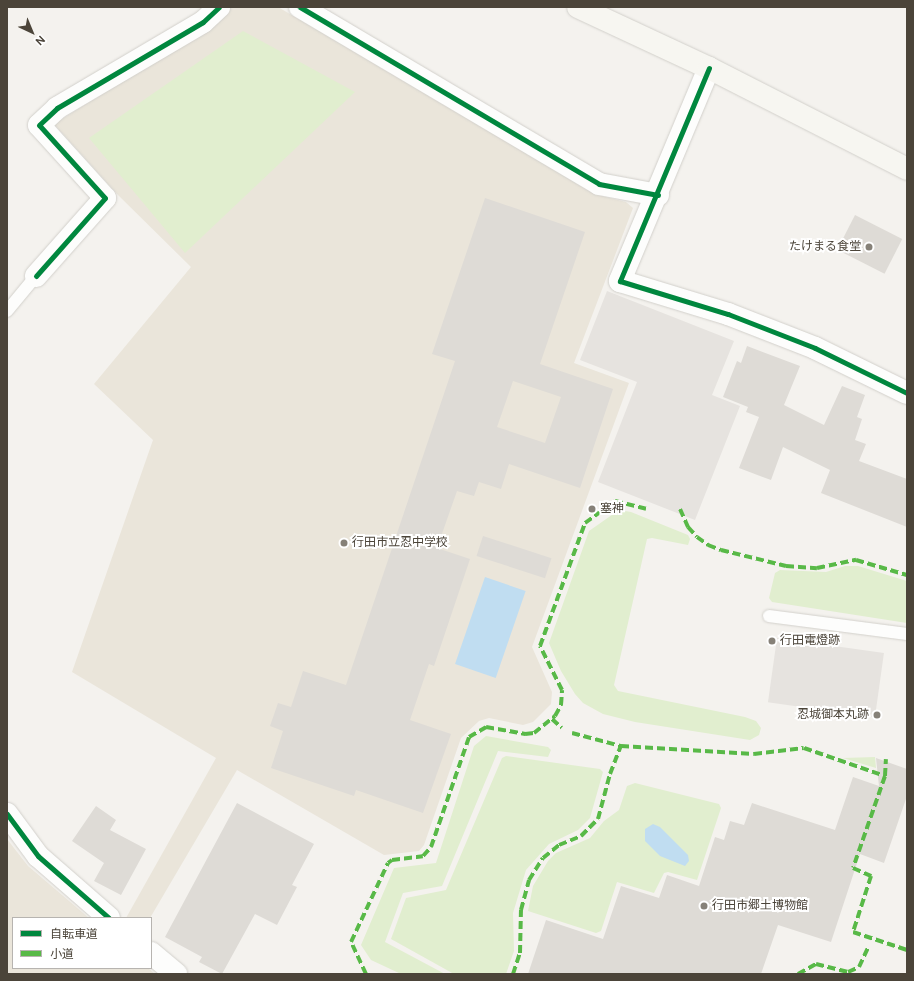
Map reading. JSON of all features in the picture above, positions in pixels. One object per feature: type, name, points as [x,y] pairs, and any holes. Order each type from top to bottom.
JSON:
[{"type":"street","points":[[36,276],[105,198],[39,125],[57,108],[203,22],[219,7]]},
{"type":"street","points":[[300,7],[599,184],[658,194]]},
{"type":"street","points":[[578,7],[709,68],[907,169]]},
{"type":"street","points":[[709,68],[658,194],[620,281],[728,314],[816,348],[907,393]]},
{"type":"street","points":[[7,814],[38,856],[108,917]]},
{"type":"street","points":[[152,954],[176,974]]},
{"type":"lane","points":[[7,311],[36,276]]},
{"type":"lane","points":[[769,616],[907,634]]},
{"type":"shaded area","name":"行田市立忍中学校","points":[[230,7],[278,7],[594,194],[626,202],[633,208],[574,363],[629,383],[532,647],[552,692],[551,704],[533,722],[523,725],[489,718],[479,721],[461,738],[424,845],[419,851],[384,855],[237,770],[151,917],[127,917],[216,758],[72,672],[153,440],[94,384],[191,267],[117,194],[54,124],[208,28]]},
{"type":"shaded area","points":[[607,291],[734,341],[712,395],[740,406],[695,520],[598,482],[637,382],[580,360]]},
{"type":"shaded area","points":[[777,638],[884,653],[875,717],[768,702]]},
{"type":"shaded area","points":[[7,839],[28,866],[88,917],[12,917],[12,969],[149,969],[155,974],[7,974]]},
{"type":"green space","points":[[243,31],[355,92],[185,253],[89,138]]},
{"type":"green space","points":[[619,510],[631,512],[688,535],[690,539],[688,545],[652,538],[647,539],[614,685],[618,691],[745,717],[756,721],[761,728],[759,735],[750,740],[635,722],[603,714],[583,703],[575,694],[561,671],[549,643],[589,531]]},
{"type":"green space","points":[[845,566],[858,566],[907,581],[907,623],[772,602],[769,598],[775,573],[780,570],[826,572]]},
{"type":"green space","points":[[486,736],[548,747],[551,750],[548,757],[498,751],[442,886],[403,893],[385,942],[445,974],[401,974],[371,960],[361,945],[394,868],[436,863],[474,746]]},
{"type":"green space","points":[[506,756],[600,769],[603,772],[590,818],[578,830],[549,844],[526,870],[513,913],[514,951],[506,974],[454,974],[391,939],[406,898],[446,890],[502,758]]},
{"type":"green space","points":[[875,757],[876,768],[843,758]]},
{"type":"green space","points":[[635,783],[719,804],[721,808],[697,880],[668,872],[664,873],[654,893],[617,882],[601,931],[596,933],[528,911],[533,886],[548,861],[556,853],[590,838],[604,821],[619,810],[627,786]]},
{"type":"water","points":[[485,577],[526,591],[496,678],[455,664]]},
{"type":"water","points":[[653,824],[660,827],[688,855],[689,861],[685,866],[660,856],[645,841],[645,829]]},
{"type":"building","points":[[485,198],[585,232],[540,364],[613,389],[580,488],[509,464],[501,489],[479,482],[474,496],[457,491],[437,548],[470,559],[434,666],[429,664],[410,720],[451,734],[423,813],[356,790],[354,796],[271,768],[283,731],[270,726],[278,703],[291,707],[303,671],[346,685],[455,361],[432,354]],"holes":[[[513,381],[561,397],[545,443],[497,427]]]},
{"type":"building","points":[[855,215],[902,239],[885,274],[837,250]]},
{"type":"building","points":[[747,346],[800,366],[784,405],[824,425],[842,386],[865,395],[857,417],[862,419],[855,440],[866,444],[859,461],[907,479],[907,527],[821,493],[830,470],[783,447],[771,480],[739,468],[759,417],[746,412],[748,407],[723,397],[737,361],[741,363]]},
{"type":"building","points":[[483,536],[551,558],[545,578],[477,556]]},
{"type":"building","points":[[876,758],[907,769],[907,796],[884,863],[860,854],[831,942],[778,925],[761,974],[528,974],[546,920],[603,939],[621,886],[659,898],[667,875],[699,886],[715,837],[724,840],[730,821],[744,825],[752,803],[835,830],[853,777],[879,786]]},
{"type":"building","points":[[237,803],[314,844],[292,885],[297,887],[277,925],[255,914],[222,974],[199,962],[202,957],[165,937]]},
{"type":"building","points":[[96,806],[116,820],[110,830],[146,849],[121,895],[94,881],[104,863],[72,841]]},
{"type":"marked path","points":[[366,974],[351,942],[388,863],[392,860],[423,856],[431,847],[469,737],[486,727],[525,734],[534,733],[555,716],[561,705],[562,690],[540,646],[585,523],[615,501],[646,509]]},
{"type":"marked path","points":[[680,509],[688,527],[697,537],[708,545],[721,550],[786,566],[817,568],[856,560],[907,575]]},
{"type":"marked path","points":[[552,719],[562,728]]},
{"type":"marked path","points":[[572,733],[621,746]]},
{"type":"marked path","points":[[513,974],[520,953],[521,910],[529,880],[543,858],[559,845],[581,836],[598,819],[610,774],[621,746],[754,754],[804,748],[885,776],[853,868],[871,876],[853,932],[907,950]]},
{"type":"marked path","points":[[885,776],[886,759]]},
{"type":"marked path","points":[[798,974],[816,964],[848,972],[859,967],[869,946]]},
{"type":"cycle path","points":[[36,276],[105,198],[39,125],[57,108],[203,22],[219,7]]},
{"type":"cycle path","points":[[300,7],[599,184],[658,195]]},
{"type":"cycle path","points":[[709,68],[620,281],[728,314],[815,348],[907,393]]},
{"type":"cycle path","points":[[7,814],[38,856],[108,917]]},
{"type":"place","name":"たけまる食堂","points":[[869,247]]},
{"type":"place","name":"塞神","points":[[592,509]]},
{"type":"place","name":"行田市立忍中学校","points":[[344,543]]},
{"type":"place","name":"行田電燈跡","points":[[772,641]]},
{"type":"place","name":"忍城御本丸跡","points":[[877,715]]},
{"type":"place","name":"行田市郷土博物館","points":[[704,906]]}]
